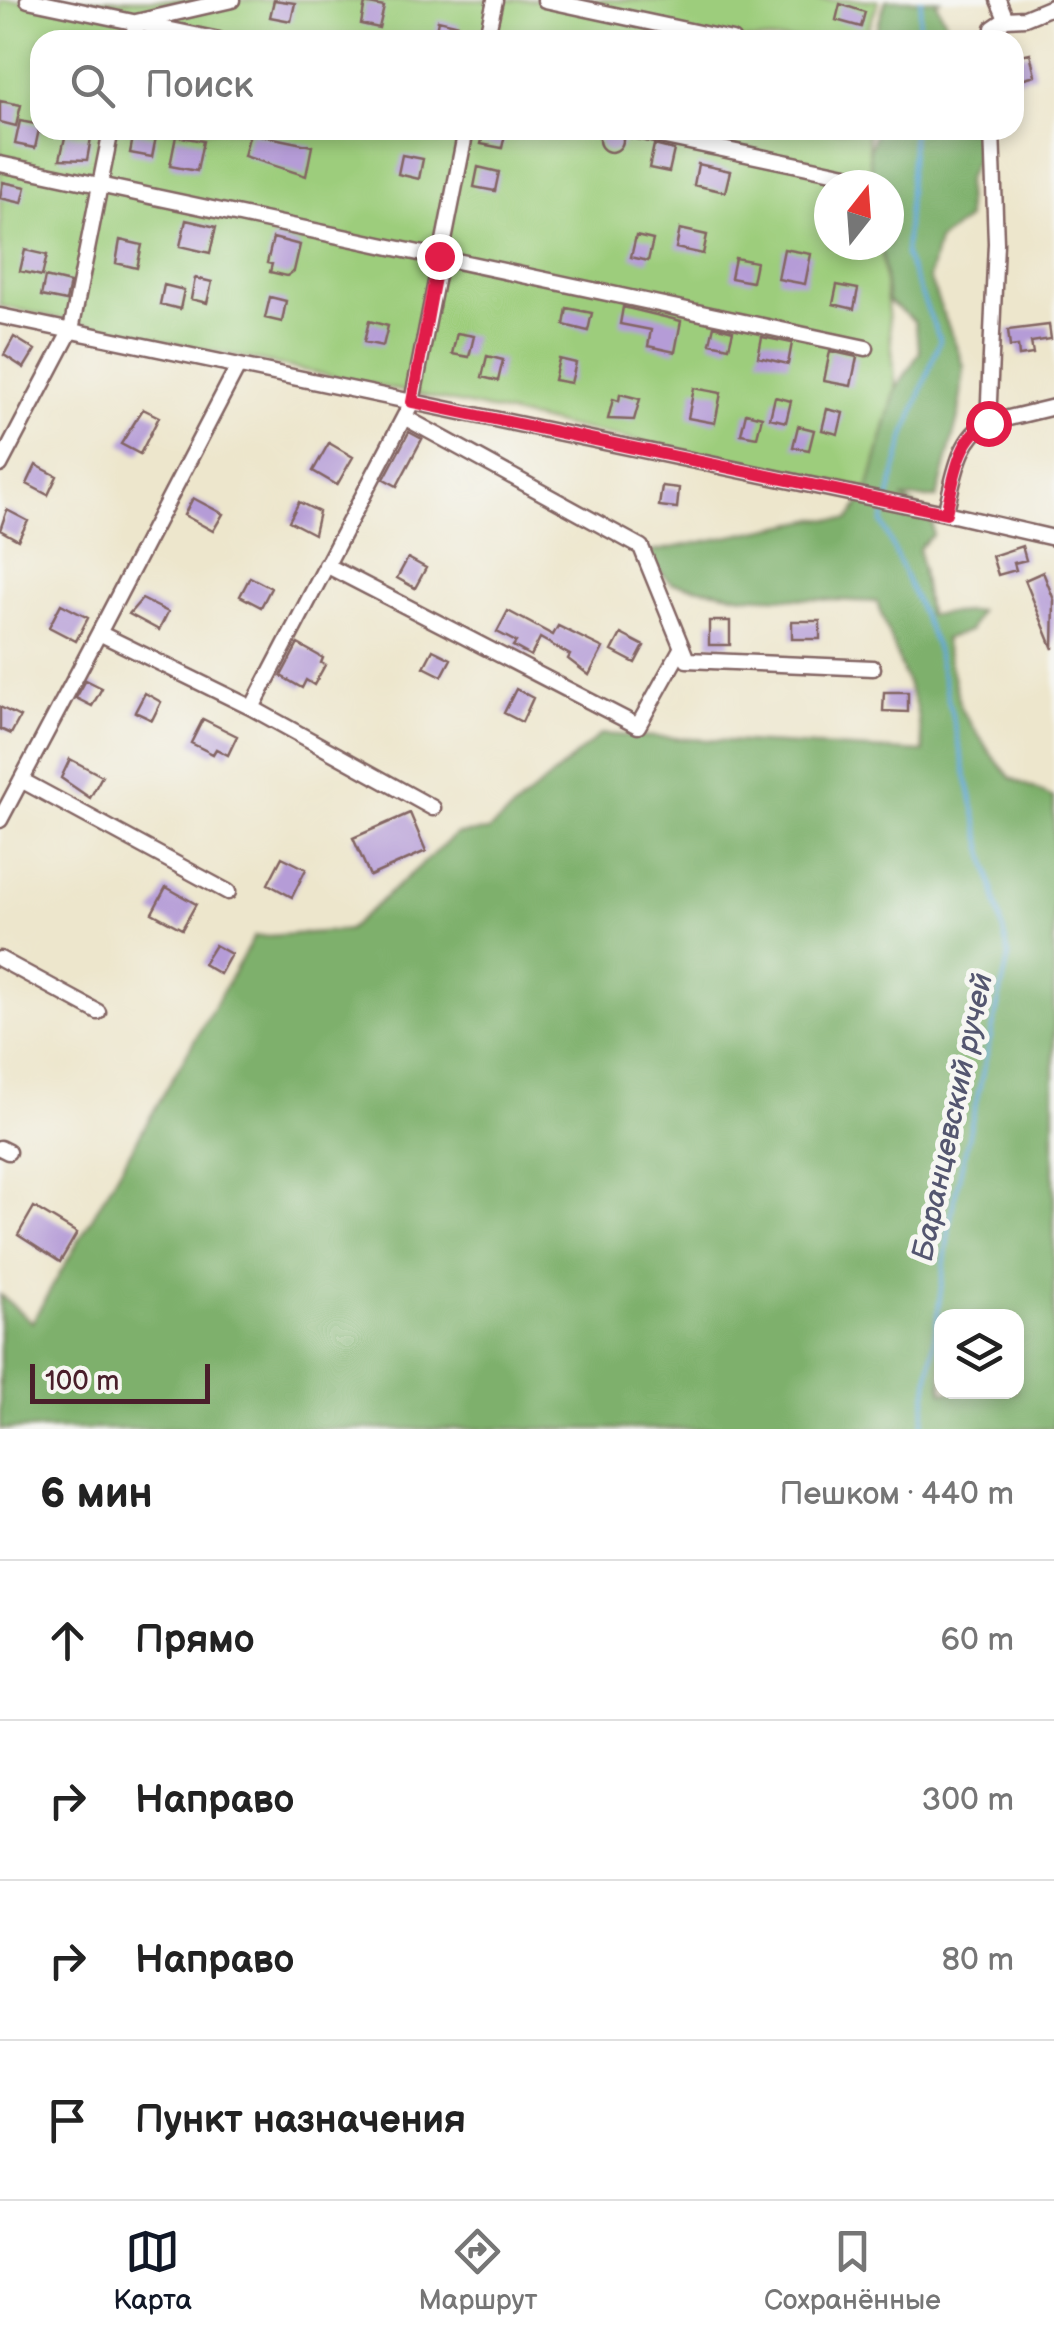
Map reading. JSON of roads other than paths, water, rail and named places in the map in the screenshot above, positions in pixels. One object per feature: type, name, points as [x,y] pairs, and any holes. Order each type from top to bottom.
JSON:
[{"type":"lane","points":[[28,0],[173,30]]},
{"type":"lane","points":[[136,22],[232,0]]},
{"type":"lane","points":[[488,30],[494,0]]},
{"type":"lane","points":[[544,0],[685,30]]},
{"type":"lane","points":[[998,0],[1006,19]]},
{"type":"lane","points":[[994,30],[1006,19],[1025,18],[1054,6]]},
{"type":"lane","points":[[134,30],[136,22]]},
{"type":"lane","points":[[0,465],[71,330],[109,140]]},
{"type":"lane","points":[[252,708],[412,402],[464,140]]},
{"type":"lane","points":[[680,140],[822,170]]},
{"type":"lane","points":[[988,423],[996,243],[992,140]]},
{"type":"lane","points":[[0,164],[866,348]]},
{"type":"lane","points":[[0,316],[1054,538]]},
{"type":"lane","points":[[0,820],[238,366]]},
{"type":"lane","points":[[946,513],[966,442],[974,430],[988,423],[1054,408]]},
{"type":"lane","points":[[404,417],[641,547],[687,660],[873,668]]},
{"type":"lane","points":[[326,565],[638,726],[682,647]]},
{"type":"lane","points":[[99,633],[252,708],[433,808]]},
{"type":"lane","points":[[20,780],[228,892]]},
{"type":"lane","points":[[0,960],[98,1012]]},
{"type":"waterway","name":"Баранцевский ручей","points":[[919,30],[921,0]]},
{"type":"waterway","name":"Баранцевский ручей","points":[[912,140],[905,255],[940,340],[905,436],[882,523],[935,644],[1009,956],[952,1209],[922,1429]]}]
